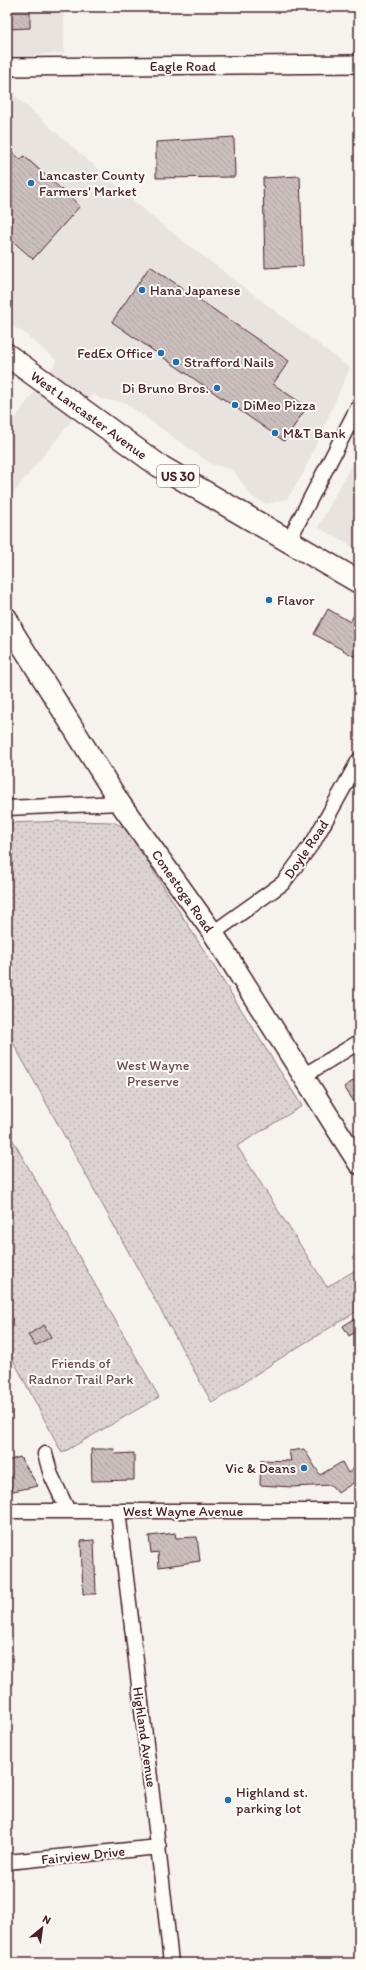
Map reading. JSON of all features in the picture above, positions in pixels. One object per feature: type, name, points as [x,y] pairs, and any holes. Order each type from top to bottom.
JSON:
[{"type":"highway","name":"West Lancaster Avenue","points":[[7,355],[158,465],[359,582]]},
{"type":"main road","name":"Conestoga Road","points":[[7,618],[14,633],[120,803],[213,933],[359,1164]]},
{"type":"street","name":"Eagle Road","points":[[7,67],[359,64]]},
{"type":"street","points":[[288,540],[359,405]]},
{"type":"street","name":"Doyle Road","points":[[213,933],[283,883],[314,841],[359,760]]},
{"type":"street","points":[[7,808],[120,803]]},
{"type":"street","points":[[303,1076],[359,1042]]},
{"type":"street","points":[[45,1454],[51,1475],[68,1511]]},
{"type":"street","name":"West Wayne Avenue","points":[[7,1511],[359,1511]]},
{"type":"street","name":"Highland Avenue","points":[[118,1511],[159,1847],[171,1963]]},
{"type":"street","name":"Fairview Drive","points":[[7,1862],[159,1847]]},
{"type":"shaded area","points":[[7,7],[64,7],[64,53],[7,57]]},
{"type":"shaded area","points":[[7,89],[156,220],[350,368],[303,474],[287,499],[266,504],[252,497],[233,470],[211,464],[125,403],[100,399],[93,394],[7,501],[7,429],[57,361],[25,334],[7,322]]},
{"type":"shaded area","points":[[357,454],[359,455],[359,551],[318,527]]},
{"type":"green space","name":"West Wayne Preserve","points":[[67,821],[113,822],[123,827],[131,835],[302,1106],[237,1146],[327,1287],[359,1268],[359,1310],[290,1352],[212,1403],[7,1032],[7,823]]},
{"type":"green space","name":"Friends of Radnor Trail Park","points":[[7,1130],[159,1397],[62,1453],[7,1348]]},
{"type":"building","points":[[7,7],[30,7],[30,28],[7,29]]},
{"type":"building","points":[[234,137],[235,177],[156,178],[156,142]]},
{"type":"building","name":"Lancaster County Farmers' Market","points":[[7,147],[21,160],[24,156],[80,206],[33,259],[7,236]]},
{"type":"building","points":[[300,176],[303,266],[265,268],[263,178]]},
{"type":"building","points":[[150,266],[289,361],[273,384],[307,407],[284,441],[112,322]]},
{"type":"building","points":[[359,606],[359,659],[314,634],[328,609],[350,622]]},
{"type":"building","points":[[359,1077],[359,1109],[344,1087]]},
{"type":"building","points":[[359,1316],[359,1330],[349,1336],[343,1326]]},
{"type":"building","points":[[44,1325],[51,1337],[35,1346],[28,1335]]},
{"type":"building","points":[[91,1449],[114,1449],[115,1454],[134,1453],[134,1480],[92,1481]]},
{"type":"building","points":[[304,1449],[320,1475],[342,1462],[348,1473],[359,1465],[359,1479],[338,1493],[331,1485],[292,1487],[260,1485],[261,1460],[291,1461],[289,1451]]},
{"type":"building","points":[[20,1457],[38,1486],[13,1491],[7,1481],[7,1461]]},
{"type":"building","points":[[175,1533],[176,1538],[197,1537],[200,1561],[159,1567],[158,1552],[151,1553],[149,1536]]},
{"type":"building","points":[[94,1540],[96,1594],[83,1594],[81,1541]]},
{"type":"place","name":"Lancaster County Farmers' Market","points":[[31,183]]},
{"type":"place","name":"Hana Japanese","points":[[142,290]]},
{"type":"place","name":"FedEx Office","points":[[161,353]]},
{"type":"place","name":"Strafford Nails","points":[[176,362]]},
{"type":"place","name":"Di Bruno Bros.","points":[[217,388]]},
{"type":"place","name":"DiMeo Pizza","points":[[235,405]]},
{"type":"place","name":"M&T Bank","points":[[275,433]]},
{"type":"place","name":"Flavor","points":[[269,600]]},
{"type":"place","name":"Vic & Deans","points":[[304,1468]]},
{"type":"place","name":"Highland st. parking lot","points":[[228,1800]]}]
